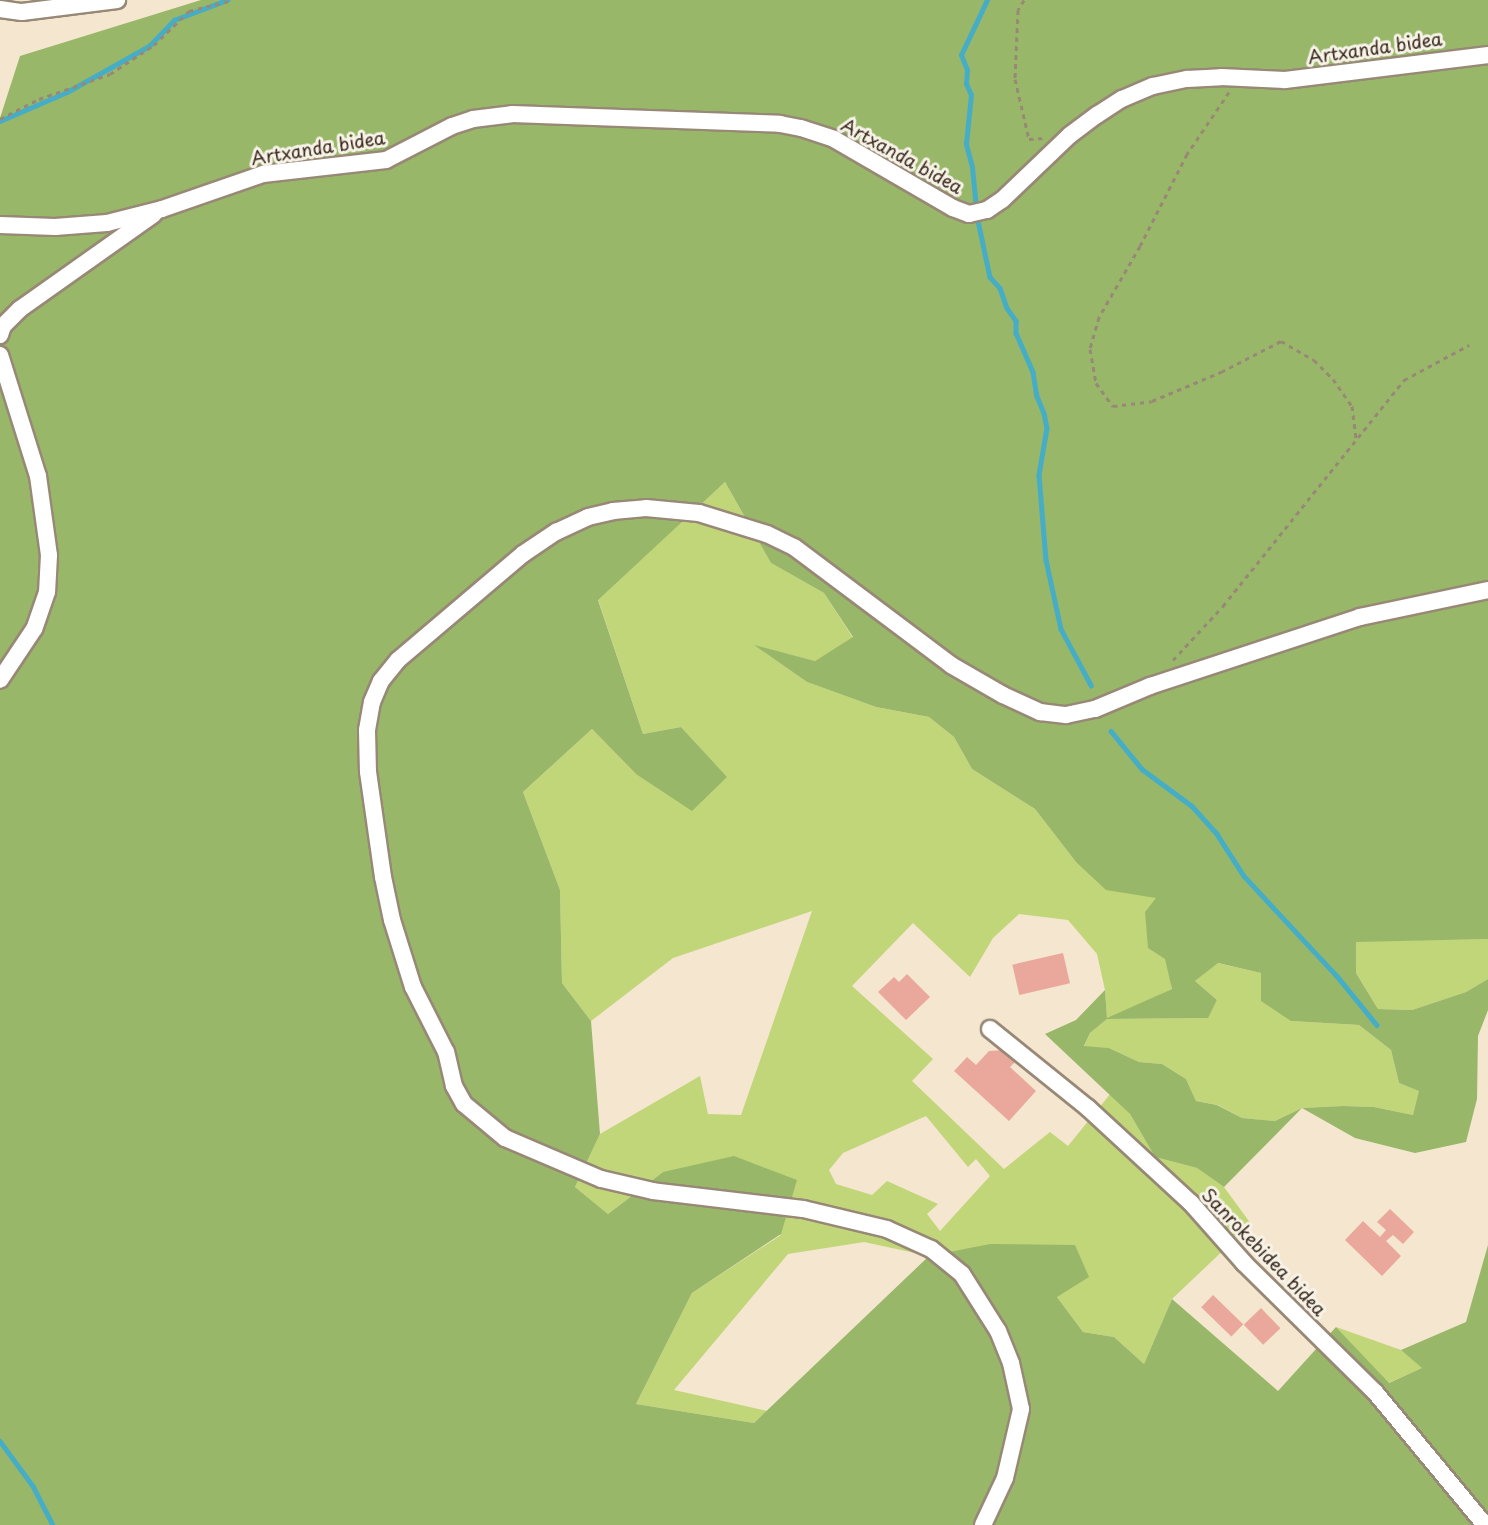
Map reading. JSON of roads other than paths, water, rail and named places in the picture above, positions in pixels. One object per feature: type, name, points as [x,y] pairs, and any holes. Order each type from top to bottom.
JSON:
[{"type":"street","points":[[0,9],[22,12],[117,0]]},
{"type":"street","name":"Artxanda bidea","points":[[0,225],[55,227],[107,223],[162,209],[263,174],[386,160],[452,126],[473,119],[512,114],[780,124],[801,128],[834,139],[953,208],[969,214],[987,210],[1002,200],[1070,135],[1122,99],[1153,86],[1187,80],[1239,78],[1285,80],[1464,56],[1488,55]]},
{"type":"street","name":"Artxanda bidea","points":[[0,335],[3,326],[20,309],[162,209]]},
{"type":"street","points":[[0,355],[39,476],[49,555],[46,592],[34,629],[0,680]]},
{"type":"street","points":[[983,1525],[1005,1478],[1021,1409],[1011,1363],[998,1331],[962,1274],[931,1249],[887,1229],[803,1209],[652,1191],[601,1179],[505,1138],[464,1104],[453,1086],[446,1052],[413,987],[392,920],[383,877],[368,772],[367,730],[372,702],[381,681],[398,660],[523,554],[556,532],[588,517],[613,511],[646,508],[699,513],[767,534],[794,547],[951,665],[1003,695],[1040,712],[1066,715],[1095,708],[1150,686],[1360,617],[1488,590]]},
{"type":"street","name":"Sanrokebidea bidea","points":[[990,1029],[1088,1108],[1191,1203],[1244,1263],[1375,1392],[1485,1525]]},
{"type":"waterway","points":[[0,121],[67,92],[149,46],[174,20],[227,0]]},
{"type":"waterway","points":[[976,208],[972,167],[966,144],[971,95],[966,84],[967,70],[961,55],[987,0]]},
{"type":"waterway","points":[[977,216],[990,277],[1000,288],[1007,308],[1016,321],[1016,333],[1033,372],[1037,396],[1044,413],[1047,428],[1039,475],[1046,560],[1061,629],[1091,685]]},
{"type":"waterway","points":[[1111,731],[1142,769],[1192,806],[1217,834],[1244,876],[1337,976],[1377,1025]]},
{"type":"waterway","points":[[0,1441],[33,1486],[53,1525]]}]
